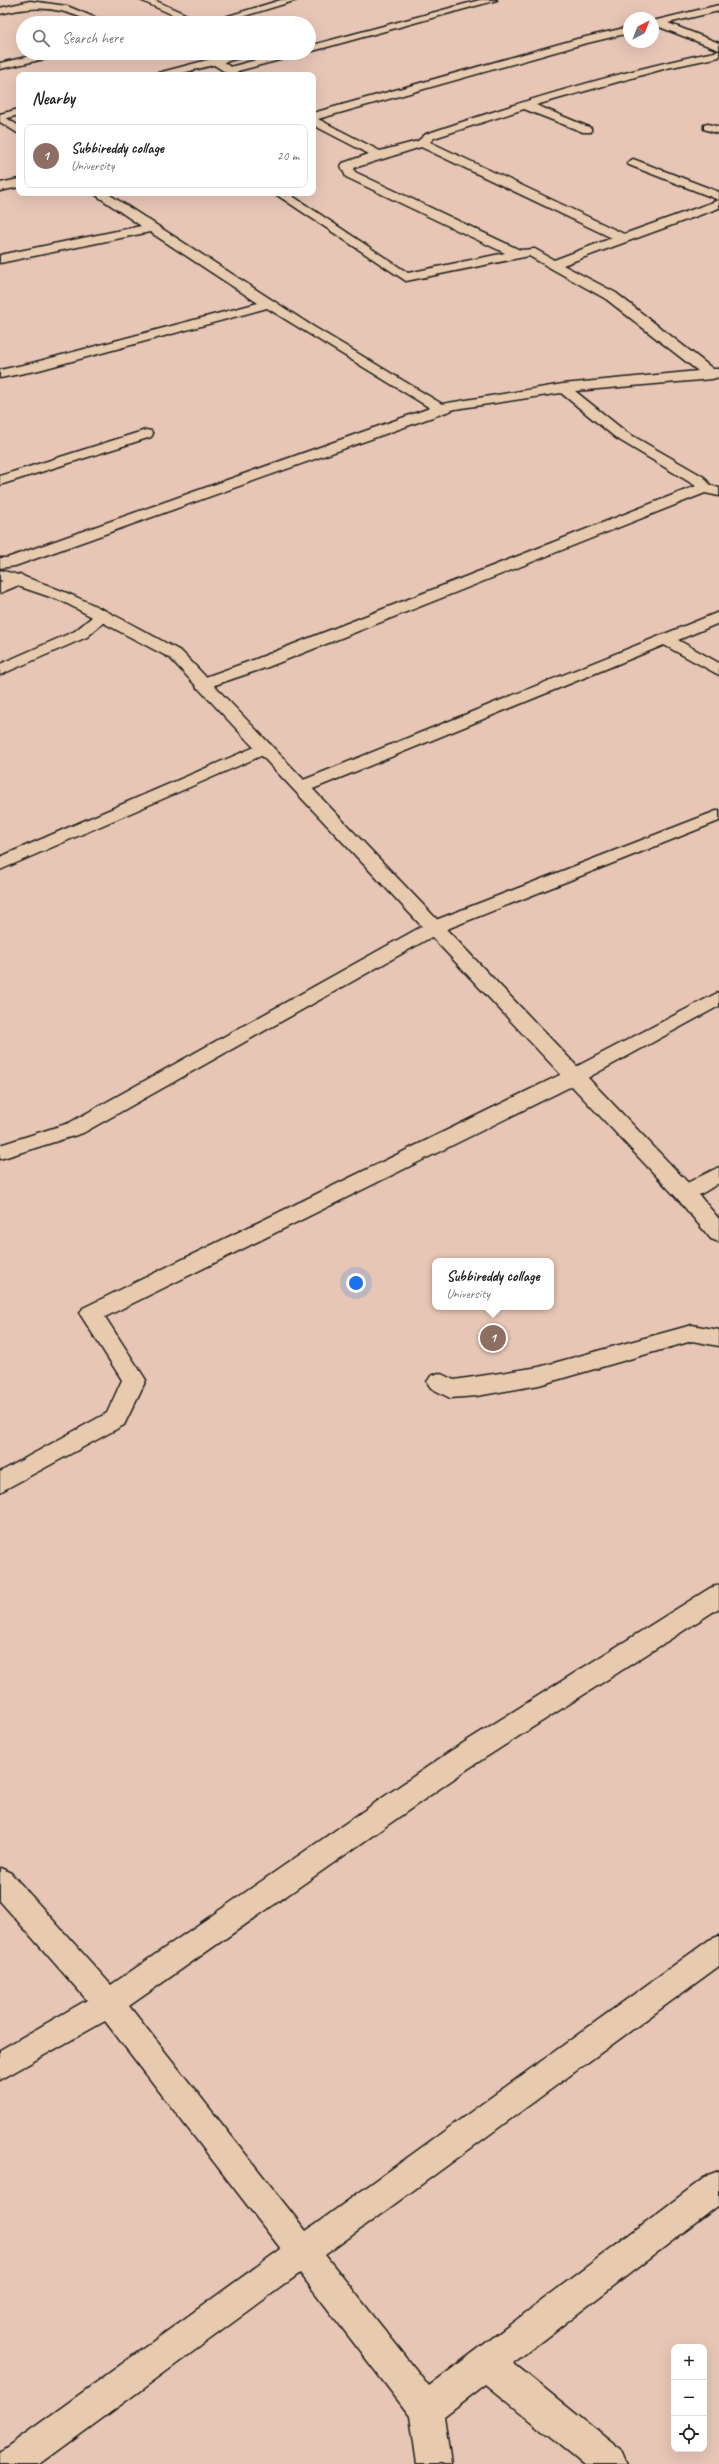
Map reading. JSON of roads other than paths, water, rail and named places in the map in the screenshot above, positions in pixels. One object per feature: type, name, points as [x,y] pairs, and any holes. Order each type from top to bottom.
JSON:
[{"type":"street","points":[[145,0],[183,16]]},
{"type":"street","points":[[235,16],[292,0]]},
{"type":"street","points":[[316,47],[492,0]]},
{"type":"street","points":[[0,11],[30,4],[64,8],[85,16]]},
{"type":"street","points":[[659,23],[719,8]]},
{"type":"street","points":[[659,25],[719,47]]},
{"type":"street","points":[[316,117],[581,41],[623,31]]},
{"type":"street","points":[[520,255],[350,174],[348,166],[379,155],[422,143],[430,136],[525,105],[665,65],[719,54]]},
{"type":"street","points":[[0,66],[27,60]]},
{"type":"street","points":[[173,72],[219,60]]},
{"type":"street","points":[[236,72],[273,60]]},
{"type":"street","points":[[215,61],[232,72]]},
{"type":"street","points":[[525,105],[587,130]]},
{"type":"street","points":[[0,117],[16,113]]},
{"type":"street","points":[[0,117],[16,128]]},
{"type":"street","points":[[316,123],[379,155]]},
{"type":"street","points":[[0,132],[16,129]]},
{"type":"street","points":[[422,143],[623,238]]},
{"type":"street","points":[[633,163],[719,196]]},
{"type":"street","points":[[0,187],[16,184]]},
{"type":"street","points":[[104,196],[304,328],[385,374],[441,409]]},
{"type":"street","points":[[285,196],[332,226],[406,277],[531,252],[611,296],[716,374]]},
{"type":"street","points":[[553,265],[719,204]]},
{"type":"street","points":[[0,259],[151,228]]},
{"type":"street","points":[[0,374],[34,367],[268,304]]},
{"type":"street","points":[[0,563],[9,563],[452,405],[563,388],[716,374]]},
{"type":"street","points":[[563,388],[621,435],[699,480],[712,490]]},
{"type":"street","points":[[0,482],[146,434]]},
{"type":"street","points":[[203,684],[262,663],[712,490]]},
{"type":"street","points":[[0,575],[20,579],[104,615],[176,655],[435,927],[685,1193],[719,1234]]},
{"type":"street","points":[[0,588],[20,579]]},
{"type":"street","points":[[0,670],[81,634],[104,615]]},
{"type":"street","points":[[302,787],[719,617]]},
{"type":"street","points":[[665,639],[719,670]]},
{"type":"street","points":[[0,864],[264,748]]},
{"type":"street","points":[[0,1152],[76,1128],[435,927],[719,815]]},
{"type":"street","points":[[0,1483],[116,1418],[134,1380],[90,1314],[575,1076],[719,998]]},
{"type":"street","points":[[685,1193],[719,1174]]},
{"type":"street","points":[[439,1382],[450,1389],[477,1387],[507,1380],[539,1376],[692,1333],[719,1338]]},
{"type":"street","points":[[0,2066],[109,2003],[459,1760],[719,1595]]},
{"type":"street","points":[[0,1882],[109,2003],[426,2409],[434,2464]]},
{"type":"street","points":[[12,2464],[719,1949]]},
{"type":"street","points":[[426,2409],[719,2186]]},
{"type":"street","points":[[487,2363],[611,2464]]},
{"type":"place","name":"Subbireddy collage","points":[[493,1338]]}]
